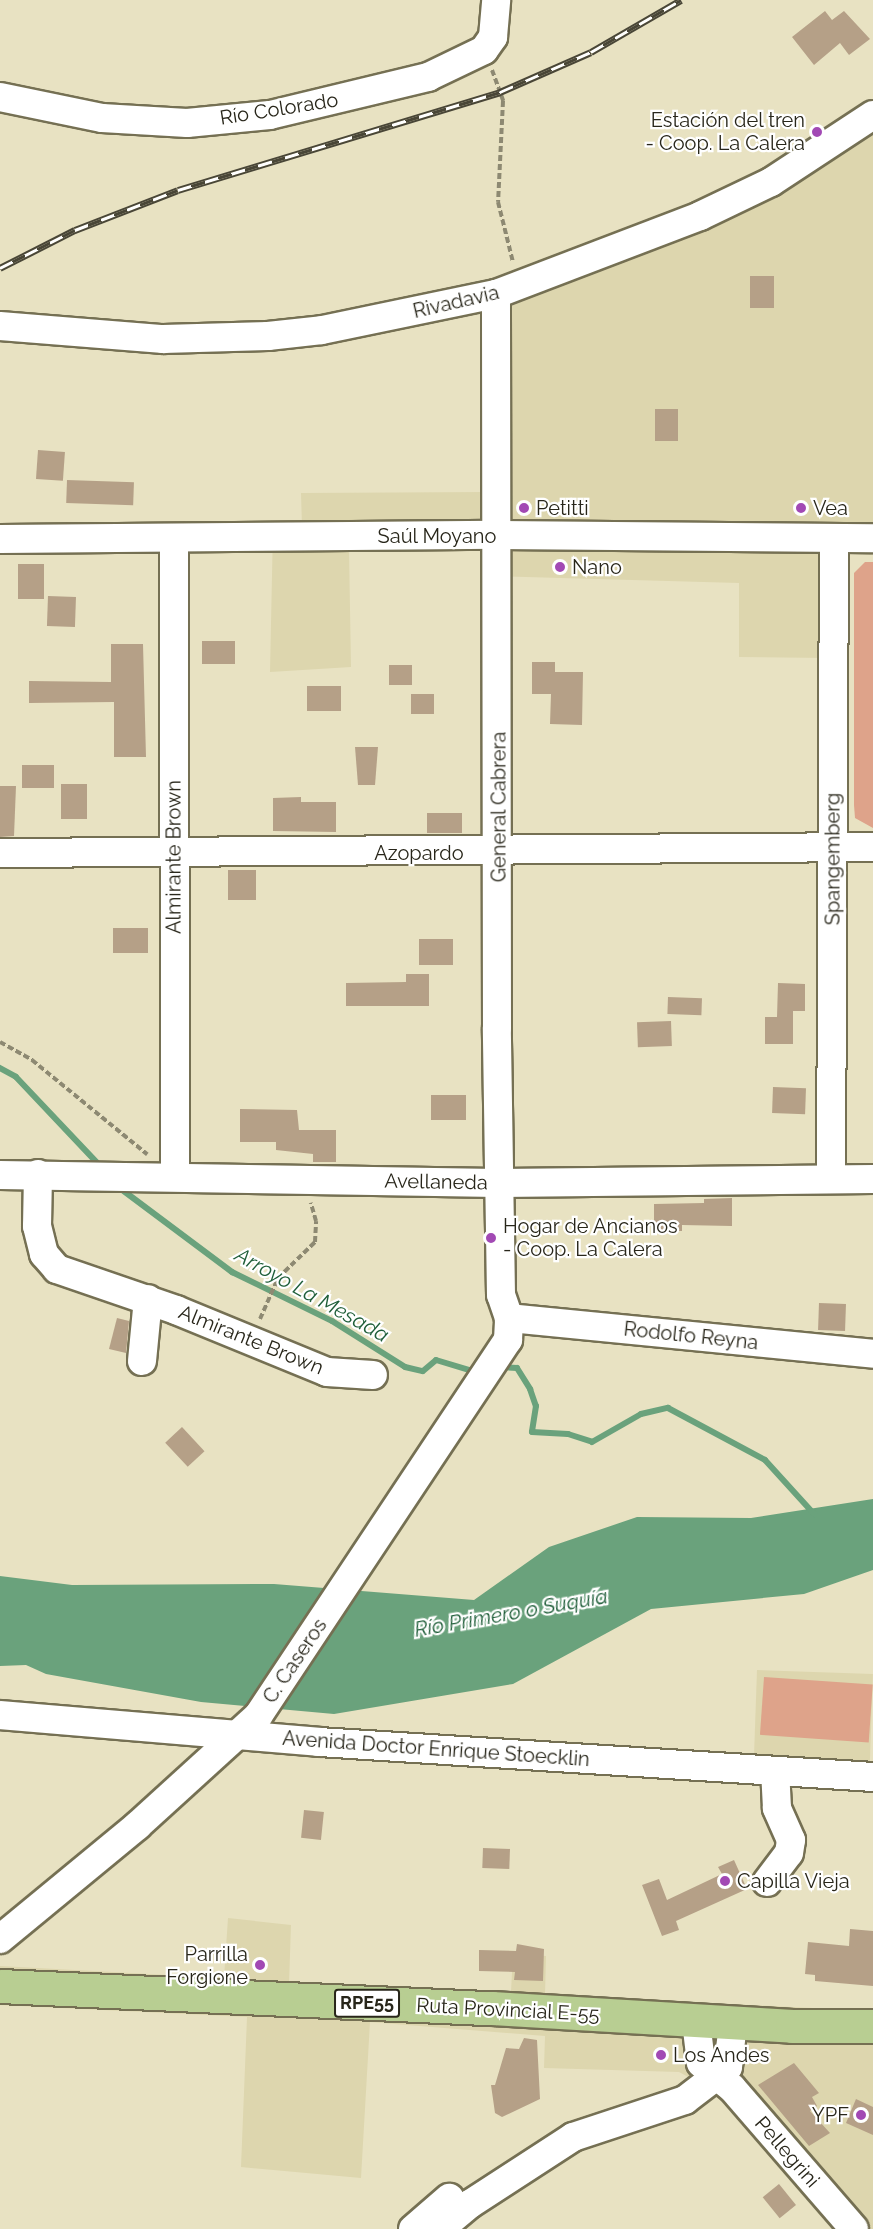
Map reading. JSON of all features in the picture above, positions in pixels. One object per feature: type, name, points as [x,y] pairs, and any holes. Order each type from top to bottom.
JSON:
[{"type":"main road","name":"Ruta Provincial E-55","points":[[0,1986],[492,2008],[733,2023],[873,2026]]},
{"type":"street","points":[[484,50],[493,38],[496,11]]},
{"type":"street","name":"Río Colorado","points":[[0,97],[113,118],[187,123],[270,115],[428,77],[484,50]]},
{"type":"street","name":"Rivadavia","points":[[0,326],[163,339],[268,336],[322,330],[496,294],[700,216],[771,182],[873,115]]},
{"type":"street","name":"General Cabrera","points":[[496,294],[501,1295],[508,1318]]},
{"type":"street","name":"Saúl Moyano","points":[[0,539],[499,535],[784,546],[834,539],[873,538]]},
{"type":"street","name":"Almirante Brown","points":[[174,538],[175,1176]]},
{"type":"street","name":"Spangemberg","points":[[831,1179],[833,847],[826,651],[834,539]]},
{"type":"street","name":"Azopardo","points":[[0,854],[873,847]]},
{"type":"street","name":"Almirante Brown","points":[[38,1174],[37,1226],[48,1263],[66,1274],[148,1299],[327,1372],[373,1375]]},
{"type":"street","name":"Avellaneda","points":[[0,1175],[500,1183],[873,1179]]},
{"type":"street","points":[[142,1361],[148,1299]]},
{"type":"street","name":"C. Caseros","points":[[0,1939],[250,1725],[502,1354],[508,1340],[508,1318]]},
{"type":"street","name":"Rodolfo Reyna","points":[[508,1318],[873,1354]]},
{"type":"street","name":"Avenida Doctor Enrique Stoecklin","points":[[0,1715],[250,1725],[775,1772],[873,1777]]},
{"type":"street","points":[[766,1882],[789,1853],[791,1840],[777,1808],[775,1772]]},
{"type":"street","name":"Pellegrini","points":[[696,2021],[700,2062],[718,2076],[854,2229]]},
{"type":"street","points":[[440,2229],[470,2204],[573,2137],[685,2100],[729,2067],[732,2058],[733,2023]]},
{"type":"street","points":[[413,2229],[456,2192],[570,2118],[680,2082],[718,2076]]},
{"type":"path","points":[[484,50],[503,101],[498,202],[504,236],[525,284]]},
{"type":"path","points":[[0,1042],[32,1059],[175,1176]]},
{"type":"path","points":[[265,1303],[278,1278],[315,1242],[315,1221],[304,1179]]},
{"type":"shaded area","points":[[873,111],[873,550],[827,550],[827,658],[739,657],[739,583],[491,576],[491,551],[349,550],[351,667],[270,672],[273,527],[302,527],[301,493],[488,492],[481,289],[677,215],[813,149]]},
{"type":"shaded area","points":[[865,562],[873,562],[873,828],[855,818],[854,805],[854,573]]},
{"type":"shaded area","points":[[757,1670],[873,1674],[869,1789],[753,1785]]},
{"type":"shaded area","points":[[764,1677],[873,1685],[869,1742],[760,1735]]},
{"type":"shaded area","points":[[228,1918],[291,1925],[289,1984],[511,1992],[513,1953],[546,1956],[545,1995],[873,2011],[873,2229],[847,2229],[722,2095],[679,2072],[544,2068],[545,2036],[370,2022],[361,2178],[241,2167],[247,2017],[0,2005],[0,1966],[224,1978]]},
{"type":"water","name":"Río Primero o Suquía","points":[[873,1499],[873,1570],[804,1594],[651,1609],[513,1684],[334,1714],[201,1702],[46,1674],[26,1665],[0,1666],[0,1576],[72,1585],[274,1584],[474,1600],[549,1547],[637,1517],[751,1518]]},
{"type":"building","points":[[825,11],[832,20],[844,11],[870,39],[849,55],[840,43],[814,65],[792,37]]},
{"type":"building","points":[[750,276],[774,276],[774,308],[750,308]]},
{"type":"building","points":[[655,409],[678,409],[678,441],[655,441]]},
{"type":"building","points":[[38,450],[65,452],[63,481],[36,479]]},
{"type":"building","points":[[67,480],[134,482],[133,505],[66,503]]},
{"type":"building","points":[[18,564],[44,564],[44,599],[18,599]]},
{"type":"building","points":[[48,596],[76,597],[75,627],[47,626]]},
{"type":"building","points":[[202,641],[235,641],[235,664],[202,664]]},
{"type":"building","points":[[111,644],[143,644],[146,757],[114,757],[114,702],[29,703],[29,681],[111,682]]},
{"type":"building","points":[[532,662],[555,662],[555,672],[583,672],[582,725],[550,724],[551,694],[532,694]]},
{"type":"building","points":[[389,665],[412,665],[412,685],[389,685]]},
{"type":"building","points":[[307,686],[341,686],[341,711],[307,711]]},
{"type":"building","points":[[411,694],[434,694],[434,714],[411,714]]},
{"type":"building","points":[[355,747],[378,747],[375,785],[358,785]]},
{"type":"building","points":[[22,765],[54,765],[54,788],[22,788]]},
{"type":"building","points":[[61,784],[87,784],[87,819],[61,819]]},
{"type":"building","points":[[0,786],[16,786],[14,836],[0,837]]},
{"type":"building","points":[[301,797],[301,802],[336,802],[336,832],[273,831],[273,798]]},
{"type":"building","points":[[427,813],[462,813],[462,833],[427,833]]},
{"type":"building","points":[[228,870],[256,870],[256,900],[228,900]]},
{"type":"building","points":[[113,928],[148,928],[148,953],[113,953]]},
{"type":"building","points":[[419,939],[453,939],[453,965],[419,965]]},
{"type":"building","points":[[406,974],[429,974],[429,1006],[346,1006],[346,983],[406,982]]},
{"type":"building","points":[[778,983],[805,984],[805,1011],[793,1011],[793,1044],[765,1044],[765,1017],[777,1017]]},
{"type":"building","points":[[668,997],[702,998],[701,1015],[667,1014]]},
{"type":"building","points":[[671,1021],[672,1046],[638,1047],[637,1022]]},
{"type":"building","points":[[773,1087],[806,1088],[805,1114],[772,1113]]},
{"type":"building","points":[[431,1095],[466,1095],[466,1120],[431,1120]]},
{"type":"building","points":[[240,1109],[297,1110],[299,1130],[336,1130],[336,1162],[313,1162],[313,1154],[276,1150],[276,1142],[240,1142]]},
{"type":"building","points":[[732,1198],[732,1226],[682,1225],[682,1231],[654,1231],[654,1204],[704,1203],[704,1199]]},
{"type":"building","points":[[819,1303],[846,1304],[845,1331],[818,1330]]},
{"type":"building","points":[[117,1318],[129,1321],[126,1353],[109,1349]]},
{"type":"building","points":[[182,1427],[205,1451],[188,1467],[165,1443]]},
{"type":"building","points":[[304,1810],[324,1812],[321,1840],[301,1838]]},
{"type":"building","points":[[483,1848],[510,1849],[509,1869],[482,1868]]},
{"type":"building","points":[[734,1860],[747,1889],[676,1921],[679,1930],[662,1936],[642,1885],[659,1879],[667,1900],[722,1874],[718,1867]]},
{"type":"building","points":[[850,1929],[873,1931],[873,1986],[815,1981],[815,1975],[805,1974],[808,1942],[849,1946]]},
{"type":"building","points":[[517,1944],[544,1949],[543,1981],[514,1980],[515,1972],[479,1971],[479,1950],[516,1951]]},
{"type":"building","points":[[524,2038],[537,2040],[540,2099],[502,2117],[495,2113],[491,2085],[495,2085],[506,2048],[519,2049]]},
{"type":"building","points":[[794,2063],[819,2093],[812,2097],[817,2106],[810,2111],[830,2133],[809,2146],[758,2085]]},
{"type":"building","name":"YPF","points":[[856,2099],[873,2107],[873,2135],[846,2123]]},
{"type":"building","points":[[779,2184],[796,2205],[780,2218],[763,2197]]},
{"type":"waterway","name":"Arroyo La Mesada","points":[[0,1068],[16,1077],[101,1167]]},
{"type":"waterway","name":"Arroyo La Mesada","points":[[117,1186],[232,1272],[332,1321],[405,1367],[423,1371],[436,1360],[476,1372]]},
{"type":"waterway","name":"Arroyo La Mesada","points":[[500,1367],[517,1368],[530,1389],[536,1406],[532,1432],[568,1434],[592,1442],[641,1414],[668,1408],[765,1460],[814,1514]]},
{"type":"railway","points":[[0,268],[75,230],[178,190],[500,92],[591,52],[681,0]]},
{"type":"place","name":"Estación del tren - Coop. La Calera","points":[[817,132]]},
{"type":"place","name":"Petitti","points":[[524,508]]},
{"type":"place","name":"Vea","points":[[801,508]]},
{"type":"place","name":"Nano","points":[[560,567]]},
{"type":"place","name":"Hogar de Ancianos - Coop. La Calera","points":[[491,1238]]},
{"type":"place","name":"Capilla Vieja","points":[[725,1881]]},
{"type":"place","name":"Parrilla Forgione","points":[[260,1965]]},
{"type":"place","name":"Los Andes","points":[[661,2055]]},
{"type":"place","name":"YPF","points":[[861,2115]]}]
